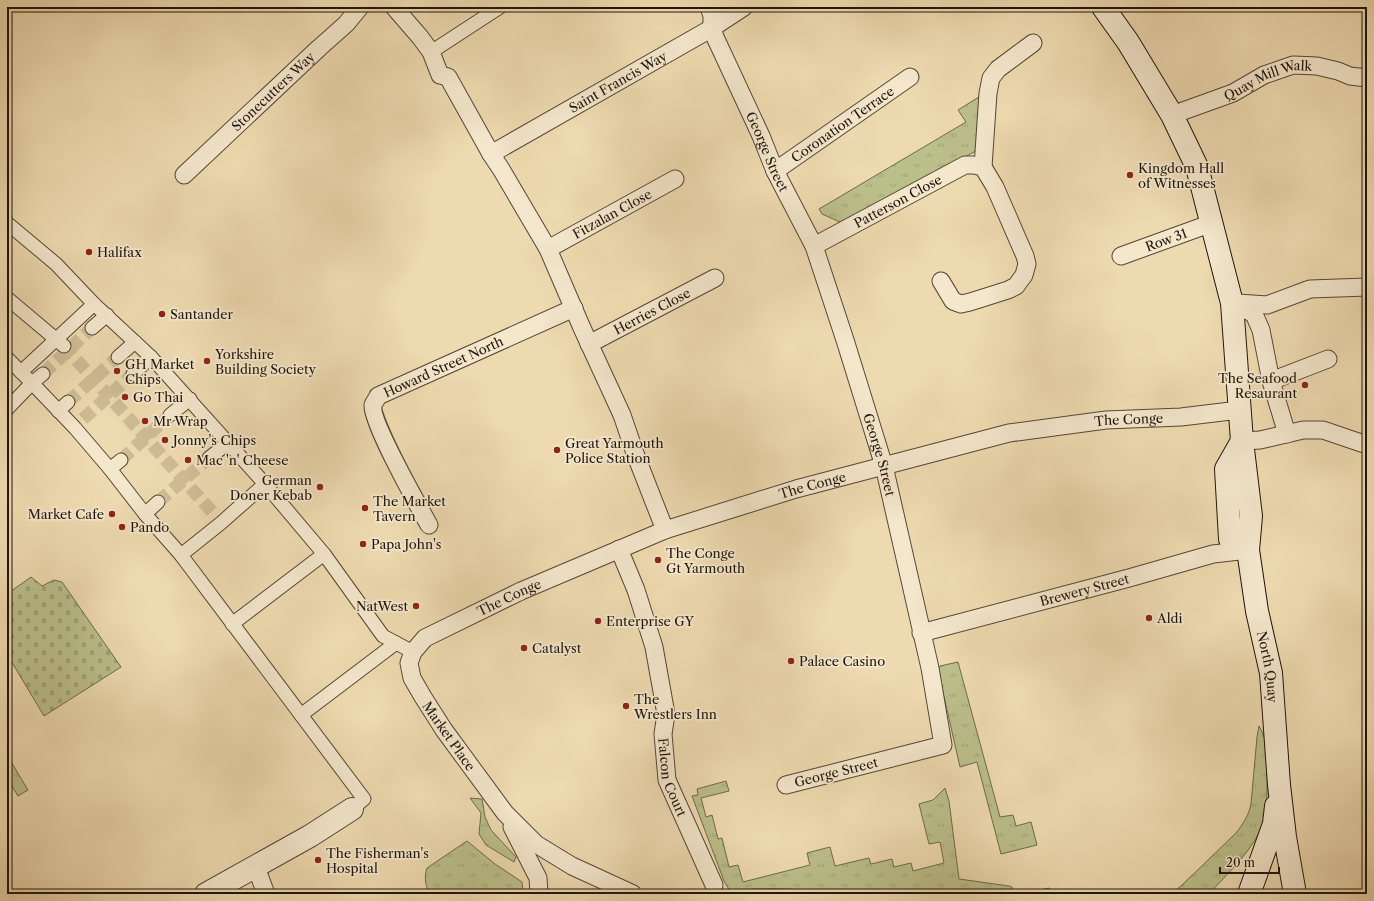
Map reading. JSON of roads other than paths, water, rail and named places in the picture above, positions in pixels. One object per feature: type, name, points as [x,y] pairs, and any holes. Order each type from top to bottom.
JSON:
[{"type":"main road","name":"North Quay","points":[[1103,7],[1128,42],[1172,114],[1197,167],[1232,303],[1239,410],[1251,516],[1248,550],[1257,611],[1271,673],[1279,785],[1285,838],[1295,894]]},
{"type":"main road","name":"North Quay","points":[[1249,894],[1274,824],[1279,785]]},
{"type":"main road","points":[[206,894],[310,836],[352,809]]},
{"type":"street","name":"Stonecutters Way","points":[[184,175],[346,24],[360,7]]},
{"type":"street","points":[[394,7],[431,52],[440,75],[448,77],[548,249],[589,344],[622,415],[636,456],[665,530]]},
{"type":"street","points":[[431,52],[500,7]]},
{"type":"street","name":"George Street","points":[[709,7],[712,16],[712,28],[776,171],[814,246],[847,347],[884,466],[930,668],[943,745],[786,785]]},
{"type":"street","name":"Saint Francis Way","points":[[492,154],[712,28],[744,7]]},
{"type":"street","points":[[941,281],[953,301],[961,304],[1008,290],[1016,286],[1024,275],[1027,264],[1025,256],[995,187],[983,167],[988,93],[991,78],[998,69],[1033,43]]},
{"type":"street","name":"Quay Mill Walk","points":[[1172,114],[1233,93],[1264,75],[1293,65],[1317,66],[1338,71],[1350,76],[1367,78]]},
{"type":"street","name":"Coronation Terrace","points":[[776,171],[910,77]]},
{"type":"street","name":"Patterson Close","points":[[814,246],[965,165],[983,167]]},
{"type":"street","name":"Fitzalan Close","points":[[548,249],[675,178]]},
{"type":"street","points":[[7,223],[56,264],[94,304],[151,357],[265,484],[324,554],[383,636],[413,652]]},
{"type":"street","name":"Row 31","points":[[1121,256],[1212,223]]},
{"type":"street","name":"Herries Close","points":[[589,344],[715,278]]},
{"type":"street","points":[[1232,303],[1267,305],[1310,289],[1367,287]]},
{"type":"street","points":[[7,298],[60,343]]},
{"type":"street","points":[[1232,303],[1254,314],[1262,330],[1271,381],[1287,434]]},
{"type":"street","points":[[21,372],[60,343],[94,304]]},
{"type":"street","name":"Howard Street North","points":[[429,525],[412,495],[374,415],[373,405],[378,396],[574,308]]},
{"type":"street","points":[[92,328],[106,315]]},
{"type":"street","points":[[118,357],[135,342]]},
{"type":"street","points":[[133,374],[151,357]]},
{"type":"street","points":[[7,358],[58,411],[79,423],[110,469],[145,514],[181,555],[364,799],[352,809]]},
{"type":"street","points":[[1271,381],[1328,359]]},
{"type":"street","points":[[7,409],[32,383],[43,374]]},
{"type":"street","points":[[170,416],[190,399]]},
{"type":"street","points":[[58,411],[68,402]]},
{"type":"street","name":"The Conge","points":[[413,652],[425,638],[521,591],[665,530],[796,489],[1009,433],[1106,420],[1181,417],[1239,410]]},
{"type":"street","points":[[1242,441],[1260,440],[1303,430],[1322,430],[1367,446]]},
{"type":"street","points":[[209,458],[228,442]]},
{"type":"street","points":[[110,469],[121,460]]},
{"type":"street","points":[[181,555],[217,518],[265,484]]},
{"type":"street","points":[[145,514],[158,502]]},
{"type":"street","name":"Falcon Court","points":[[619,550],[636,590],[654,647],[666,714],[663,734],[667,780],[714,885]]},
{"type":"street","name":"Brewery Street","points":[[921,633],[1213,554],[1248,550]]},
{"type":"street","points":[[232,624],[324,554]]},
{"type":"street","points":[[301,715],[396,643]]},
{"type":"street","name":"Market Place","points":[[413,652],[409,663],[412,678],[444,730],[505,813],[536,844],[572,866],[633,894]]},
{"type":"street","name":"Market Place","points":[[505,813],[538,878],[539,894]]},
{"type":"street","points":[[256,867],[266,894]]},
{"type":"tunnel","points":[[43,374],[92,328]]},
{"type":"tunnel","points":[[64,346],[214,514]]},
{"type":"tunnel","points":[[68,402],[118,357]]},
{"type":"tunnel","points":[[83,419],[133,374]]},
{"type":"tunnel","points":[[121,460],[170,415]]},
{"type":"tunnel","points":[[158,502],[209,458]]},
{"type":"place","name":"Kingdom Hall of Witnesses","points":[[1130,175]]},
{"type":"place","name":"Halifax","points":[[89,252]]},
{"type":"place","name":"Santander","points":[[162,314]]},
{"type":"place","name":"Yorkshire Building Society","points":[[207,361]]},
{"type":"place","name":"GH Market Chips","points":[[117,371]]},
{"type":"place","name":"The Seafood Resaurant","points":[[1305,385]]},
{"type":"place","name":"Go Thai","points":[[125,397]]},
{"type":"place","name":"Mr Wrap","points":[[145,421]]},
{"type":"place","name":"Jonny's Chips","points":[[165,440]]},
{"type":"place","name":"Great Yarmouth Police Station","points":[[557,450]]},
{"type":"place","name":"Mac 'n' Cheese","points":[[188,460]]},
{"type":"place","name":"German Doner Kebab","points":[[320,487]]},
{"type":"place","name":"The Market Tavern","points":[[365,508]]},
{"type":"place","name":"Market Cafe","points":[[112,514]]},
{"type":"place","name":"Pando","points":[[122,527]]},
{"type":"place","name":"Papa John's","points":[[363,544]]},
{"type":"place","name":"The Conge Gt Yarmouth","points":[[658,560]]},
{"type":"place","name":"NatWest","points":[[416,606]]},
{"type":"place","name":"Aldi","points":[[1149,618]]},
{"type":"place","name":"Enterprise GY","points":[[598,621]]},
{"type":"place","name":"Catalyst","points":[[524,648]]},
{"type":"place","name":"Palace Casino","points":[[791,661]]},
{"type":"place","name":"The Wrestlers Inn","points":[[626,706]]},
{"type":"place","name":"The Fisherman's Hospital","points":[[318,860]]}]
